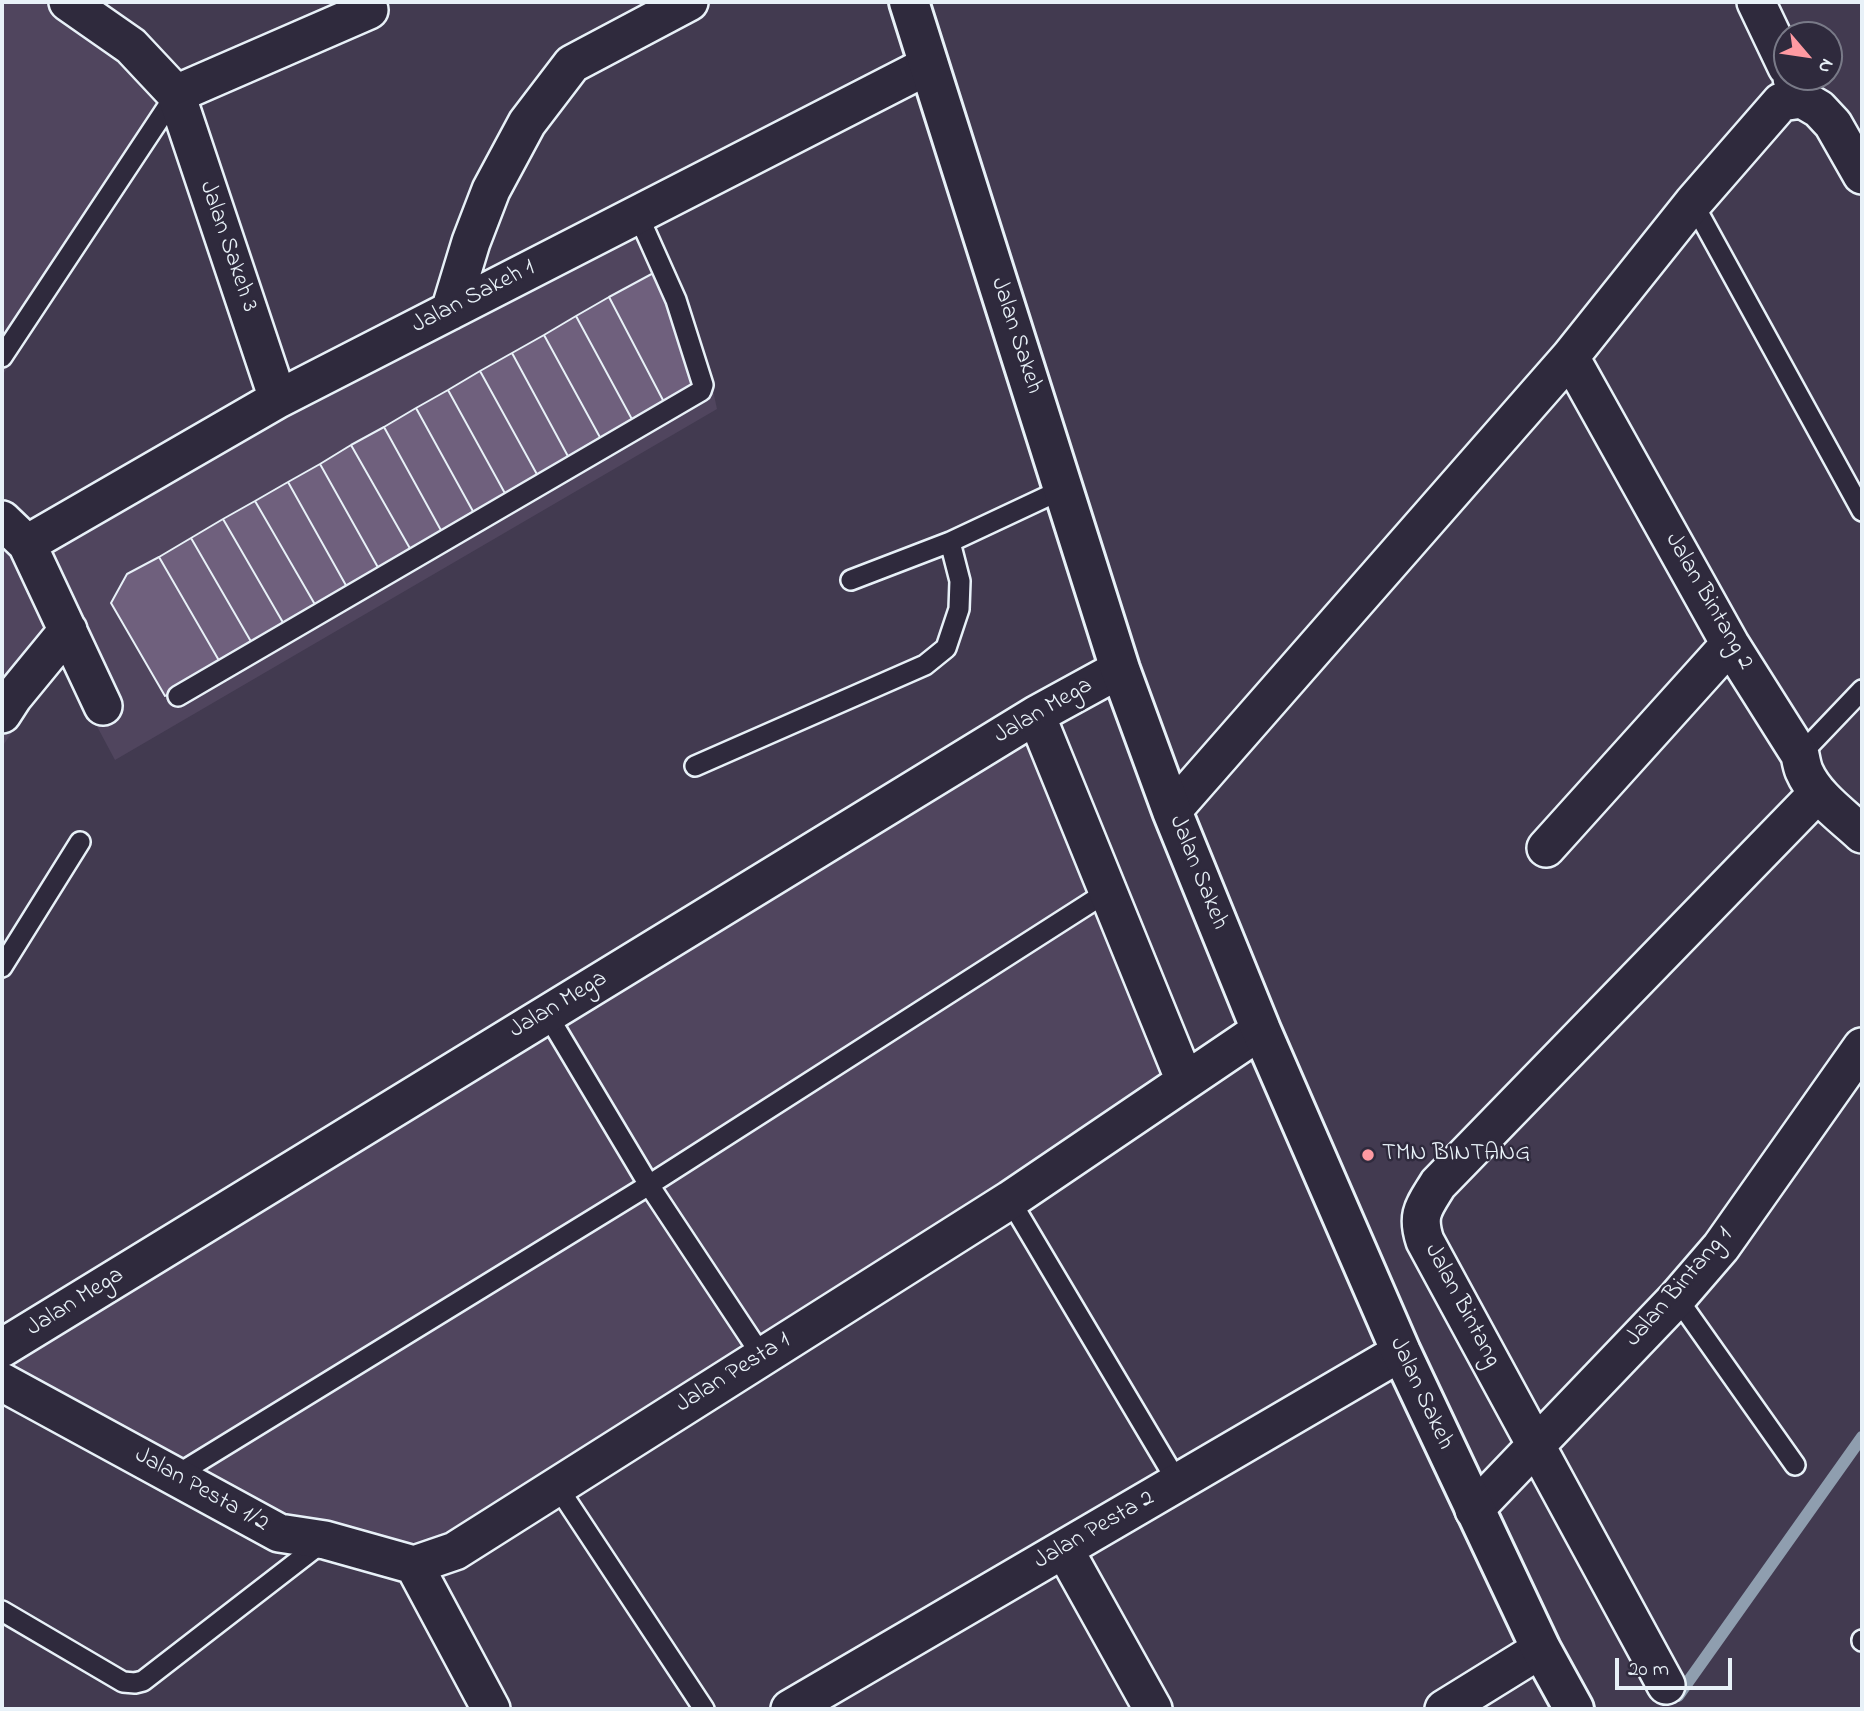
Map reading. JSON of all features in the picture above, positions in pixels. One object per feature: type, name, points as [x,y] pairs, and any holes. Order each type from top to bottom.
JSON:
[{"type":"street","name":"Jalan Sakeh 3","points":[[68,2],[131,46],[176,94],[278,400]]},
{"type":"street","points":[[450,311],[471,242],[491,190],[527,123],[572,64],[689,2]]},
{"type":"street","name":"Jalan Sakeh","points":[[909,2],[1120,669],[1172,811],[1261,1030],[1401,1352],[1541,1650],[1574,1709]]},
{"type":"street","points":[[1756,2],[1773,37]]},
{"type":"street","points":[[176,94],[369,10]]},
{"type":"street","name":"Jalan Sakeh 1","points":[[103,706],[68,630],[14,532],[278,400],[929,65]]},
{"type":"street","points":[[1172,811],[1570,357],[1693,203],[1788,91]]},
{"type":"street","points":[[1803,91],[1833,124],[1862,175]]},
{"type":"street","name":"Jalan Bintang 2","points":[[1570,357],[1730,644],[1800,755],[1804,771],[1818,793],[1862,834]]},
{"type":"street","points":[[2,714],[68,630]]},
{"type":"street","points":[[1546,848],[1730,644]]},
{"type":"street","name":"Jalan Mega","points":[[2,1348],[1036,715],[1120,669]]},
{"type":"street","points":[[1036,715],[1185,1080]]},
{"type":"street","name":"Jalan Bintang","points":[[1666,1685],[1425,1241],[1420,1225],[1423,1208],[1438,1184],[1818,793]]},
{"type":"street","name":"Jalan Pesta 1","points":[[414,1565],[455,1551],[1010,1200],[1261,1030]]},
{"type":"street","name":"Jalan Bintang 1","points":[[1474,1510],[1677,1298],[1721,1247],[1862,1046]]},
{"type":"street","name":"Jalan Pesta 2","points":[[790,1709],[1401,1352]]},
{"type":"street","name":"Jalan Pesta 1/2","points":[[2,1382],[279,1533],[325,1540],[414,1565]]},
{"type":"street","points":[[1064,1549],[1153,1709]]},
{"type":"street","points":[[414,1565],[491,1709]]},
{"type":"street","points":[[1444,1709],[1541,1650]]},
{"type":"lane","points":[[2,357],[176,94]]},
{"type":"lane","points":[[1693,203],[1862,511]]},
{"type":"lane","points":[[178,696],[701,391],[703,385],[676,300],[638,215]]},
{"type":"lane","points":[[851,580],[950,542],[1063,489]]},
{"type":"lane","points":[[695,766],[925,665],[946,648],[959,609],[960,581],[950,542]]},
{"type":"lane","points":[[1800,755],[1862,690]]},
{"type":"lane","points":[[2,967],[80,842]]},
{"type":"lane","points":[[175,1476],[649,1185],[1107,892]]},
{"type":"lane","points":[[547,1014],[649,1185],[762,1356]]},
{"type":"lane","points":[[1010,1200],[1178,1483]]},
{"type":"lane","points":[[1677,1298],[1795,1465]]},
{"type":"lane","points":[[557,1486],[704,1709]]},
{"type":"lane","points":[[2,1611],[123,1682],[135,1683],[143,1681],[325,1540]]},
{"type":"shaded area","points":[[2,2],[43,2],[117,56],[170,118],[2,376]]},
{"type":"shaded area","points":[[640,200],[711,381],[717,409],[115,760],[61,659],[2,747],[2,500],[30,526]]},
{"type":"shaded area","points":[[1041,697],[1202,1087],[403,1578],[2,1398],[2,1330]]},
{"type":"building","points":[[659,270],[699,384],[665,404],[609,297]]},
{"type":"building","points":[[609,297],[665,404],[634,423],[576,316]]},
{"type":"building","points":[[576,316],[634,423],[602,441],[544,335]]},
{"type":"building","points":[[544,335],[602,441],[570,460],[512,353]]},
{"type":"building","points":[[512,353],[570,460],[539,478],[480,371]]},
{"type":"building","points":[[480,371],[539,478],[507,497],[448,390]]},
{"type":"building","points":[[448,390],[507,497],[475,515],[416,408]]},
{"type":"building","points":[[416,408],[475,515],[443,534],[384,427]]},
{"type":"building","points":[[384,427],[443,534],[412,552],[351,445]]},
{"type":"building","points":[[351,445],[412,552],[380,571],[320,464]]},
{"type":"building","points":[[320,464],[380,571],[348,589],[288,482]]},
{"type":"building","points":[[288,482],[348,589],[317,608],[255,501]]},
{"type":"building","points":[[255,501],[317,608],[285,626],[223,519]]},
{"type":"building","points":[[223,519],[285,626],[253,645],[191,538]]},
{"type":"building","points":[[191,538],[253,645],[221,664],[159,557]]},
{"type":"building","points":[[159,557],[221,664],[165,696],[111,603],[127,574]]},
{"type":"waterway","points":[[1678,1696],[1862,1437]]},
{"type":"place","name":"TMN BINTANG","points":[[1368,1155]]}]
